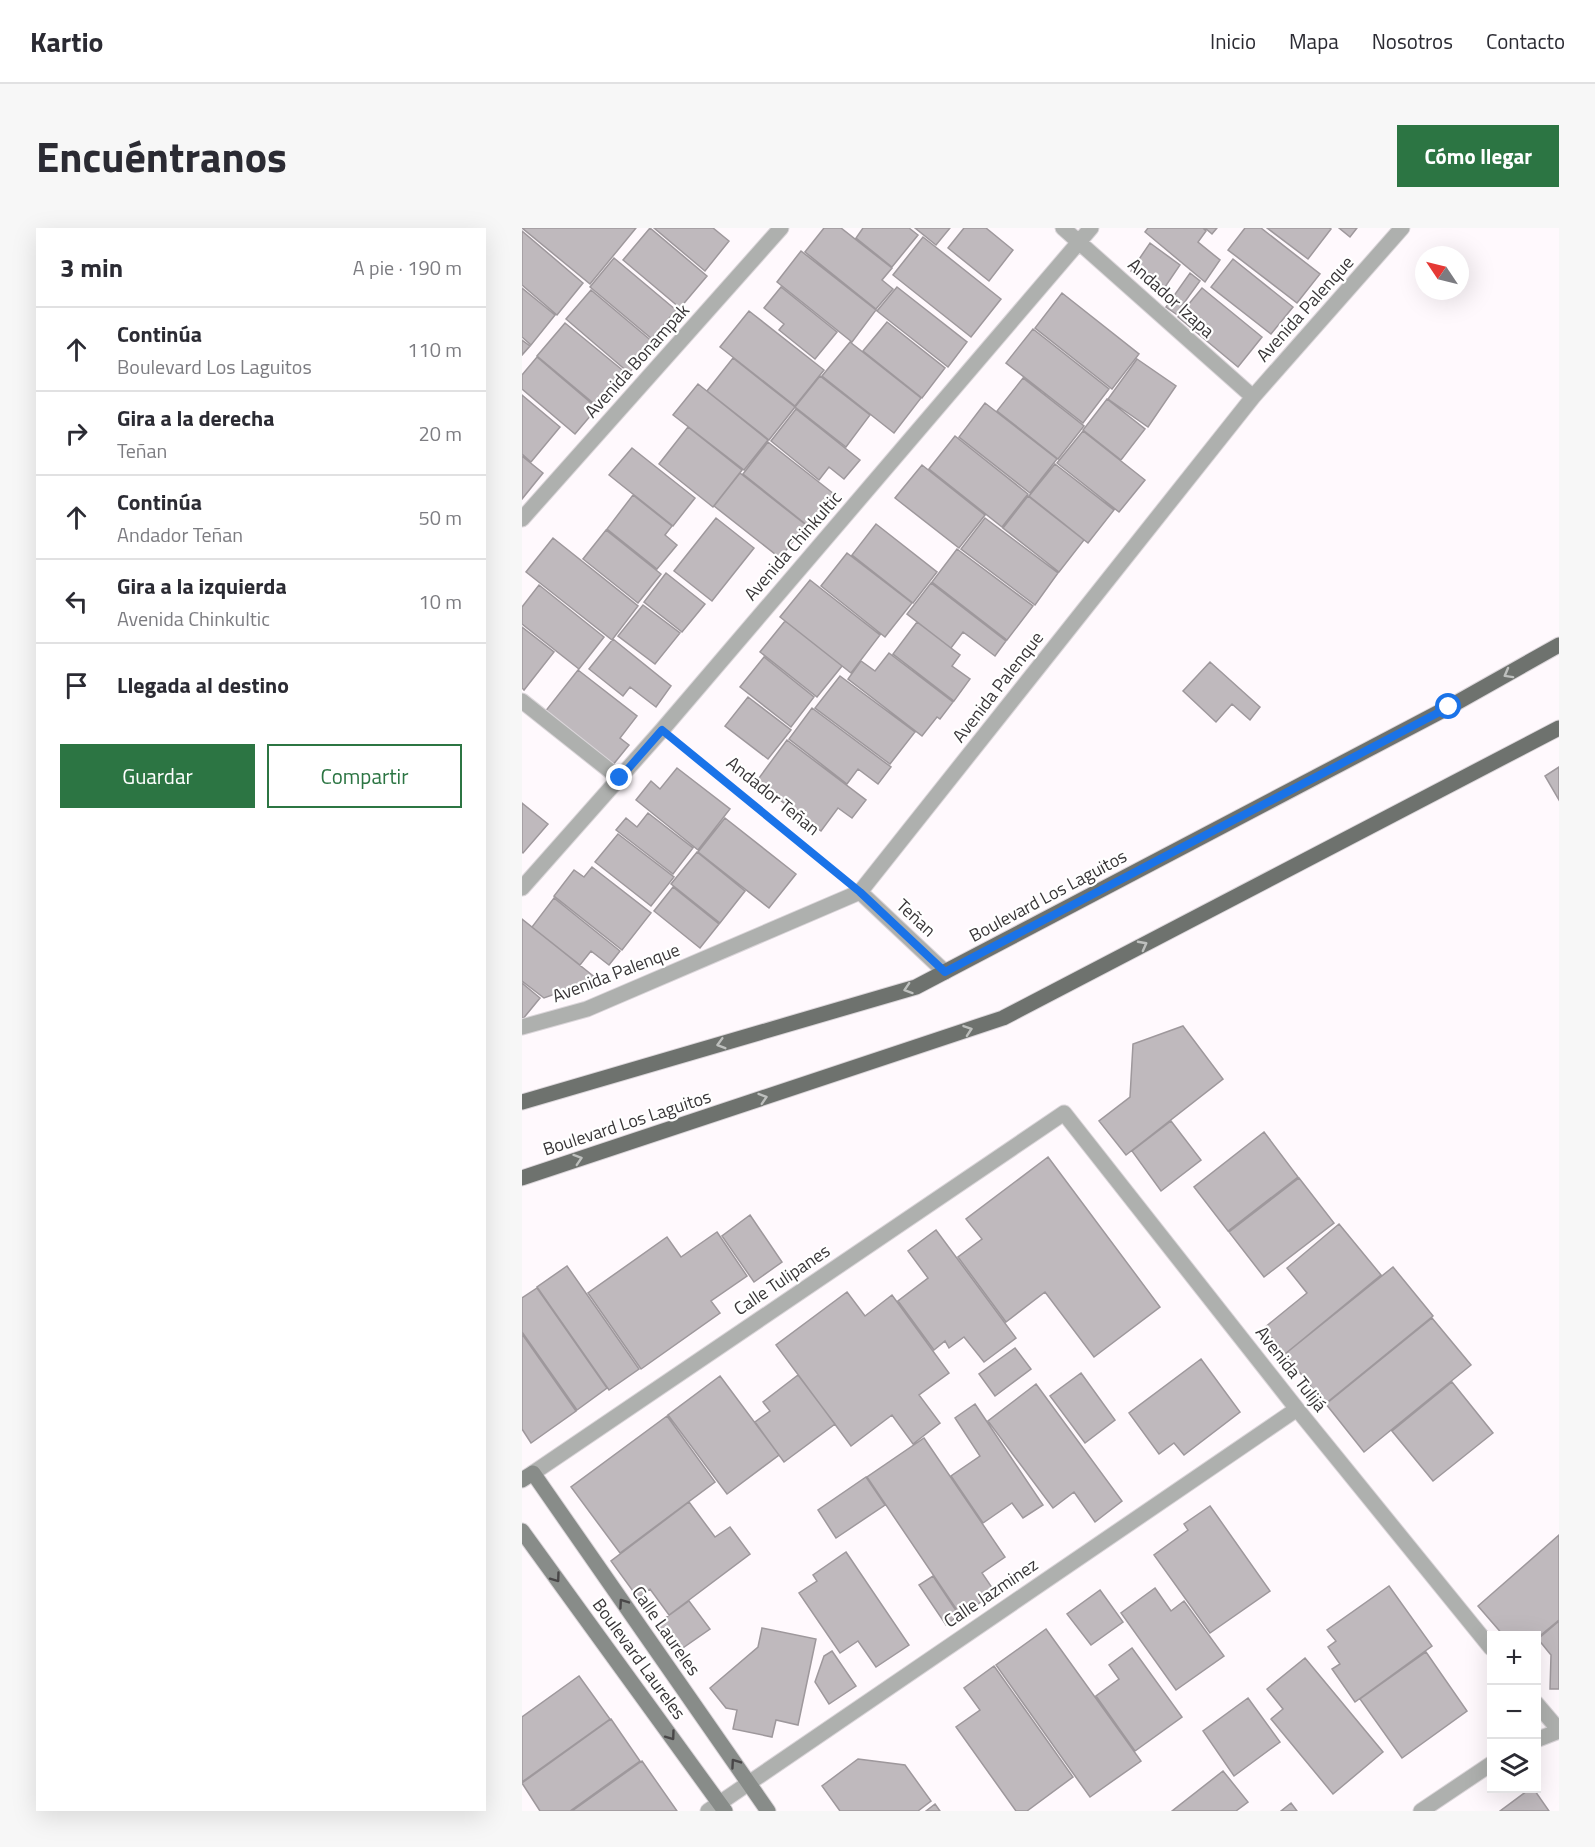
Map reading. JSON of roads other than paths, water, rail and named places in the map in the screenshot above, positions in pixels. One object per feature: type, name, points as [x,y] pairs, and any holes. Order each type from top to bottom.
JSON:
[{"type":"main road","name":"Boulevard Los Laguitos","points":[[522,1102],[916,987],[1449,707],[1559,645]]},
{"type":"main road","name":"Boulevard Los Laguitos","points":[[522,1178],[1003,1018],[1559,728]]},
{"type":"street","name":"Avenida Bonampak","points":[[522,519],[781,228]]},
{"type":"street","name":"Andador Izapa","points":[[1063,228],[1253,397]]},
{"type":"street","name":"Avenida Chinkultic","points":[[522,888],[662,730],[1091,228]]},
{"type":"street","name":"Avenida Palenque","points":[[522,1027],[587,1009],[860,892],[1253,397],[1402,228]]},
{"type":"street","points":[[522,700],[620,778]]},
{"type":"street","name":"Teñan","points":[[860,892],[945,972]]},
{"type":"street","name":"Avenida Tulijá","points":[[1064,1113],[1297,1409],[1487,1642]]},
{"type":"street","name":"Calle Tulipanes","points":[[527,1476],[1064,1113]]},
{"type":"street","name":"Calle Jazminez","points":[[717,1808],[748,1782],[1297,1409]]},
{"type":"street","name":"Calle Laureles","points":[[527,1476],[768,1811]]},
{"type":"street","name":"Boulevard Laureles","points":[[522,1531],[717,1808]]},
{"type":"street","points":[[1539,1739],[1559,1731],[1541,1709]]},
{"type":"street","points":[[1420,1811],[1487,1767]]}]
